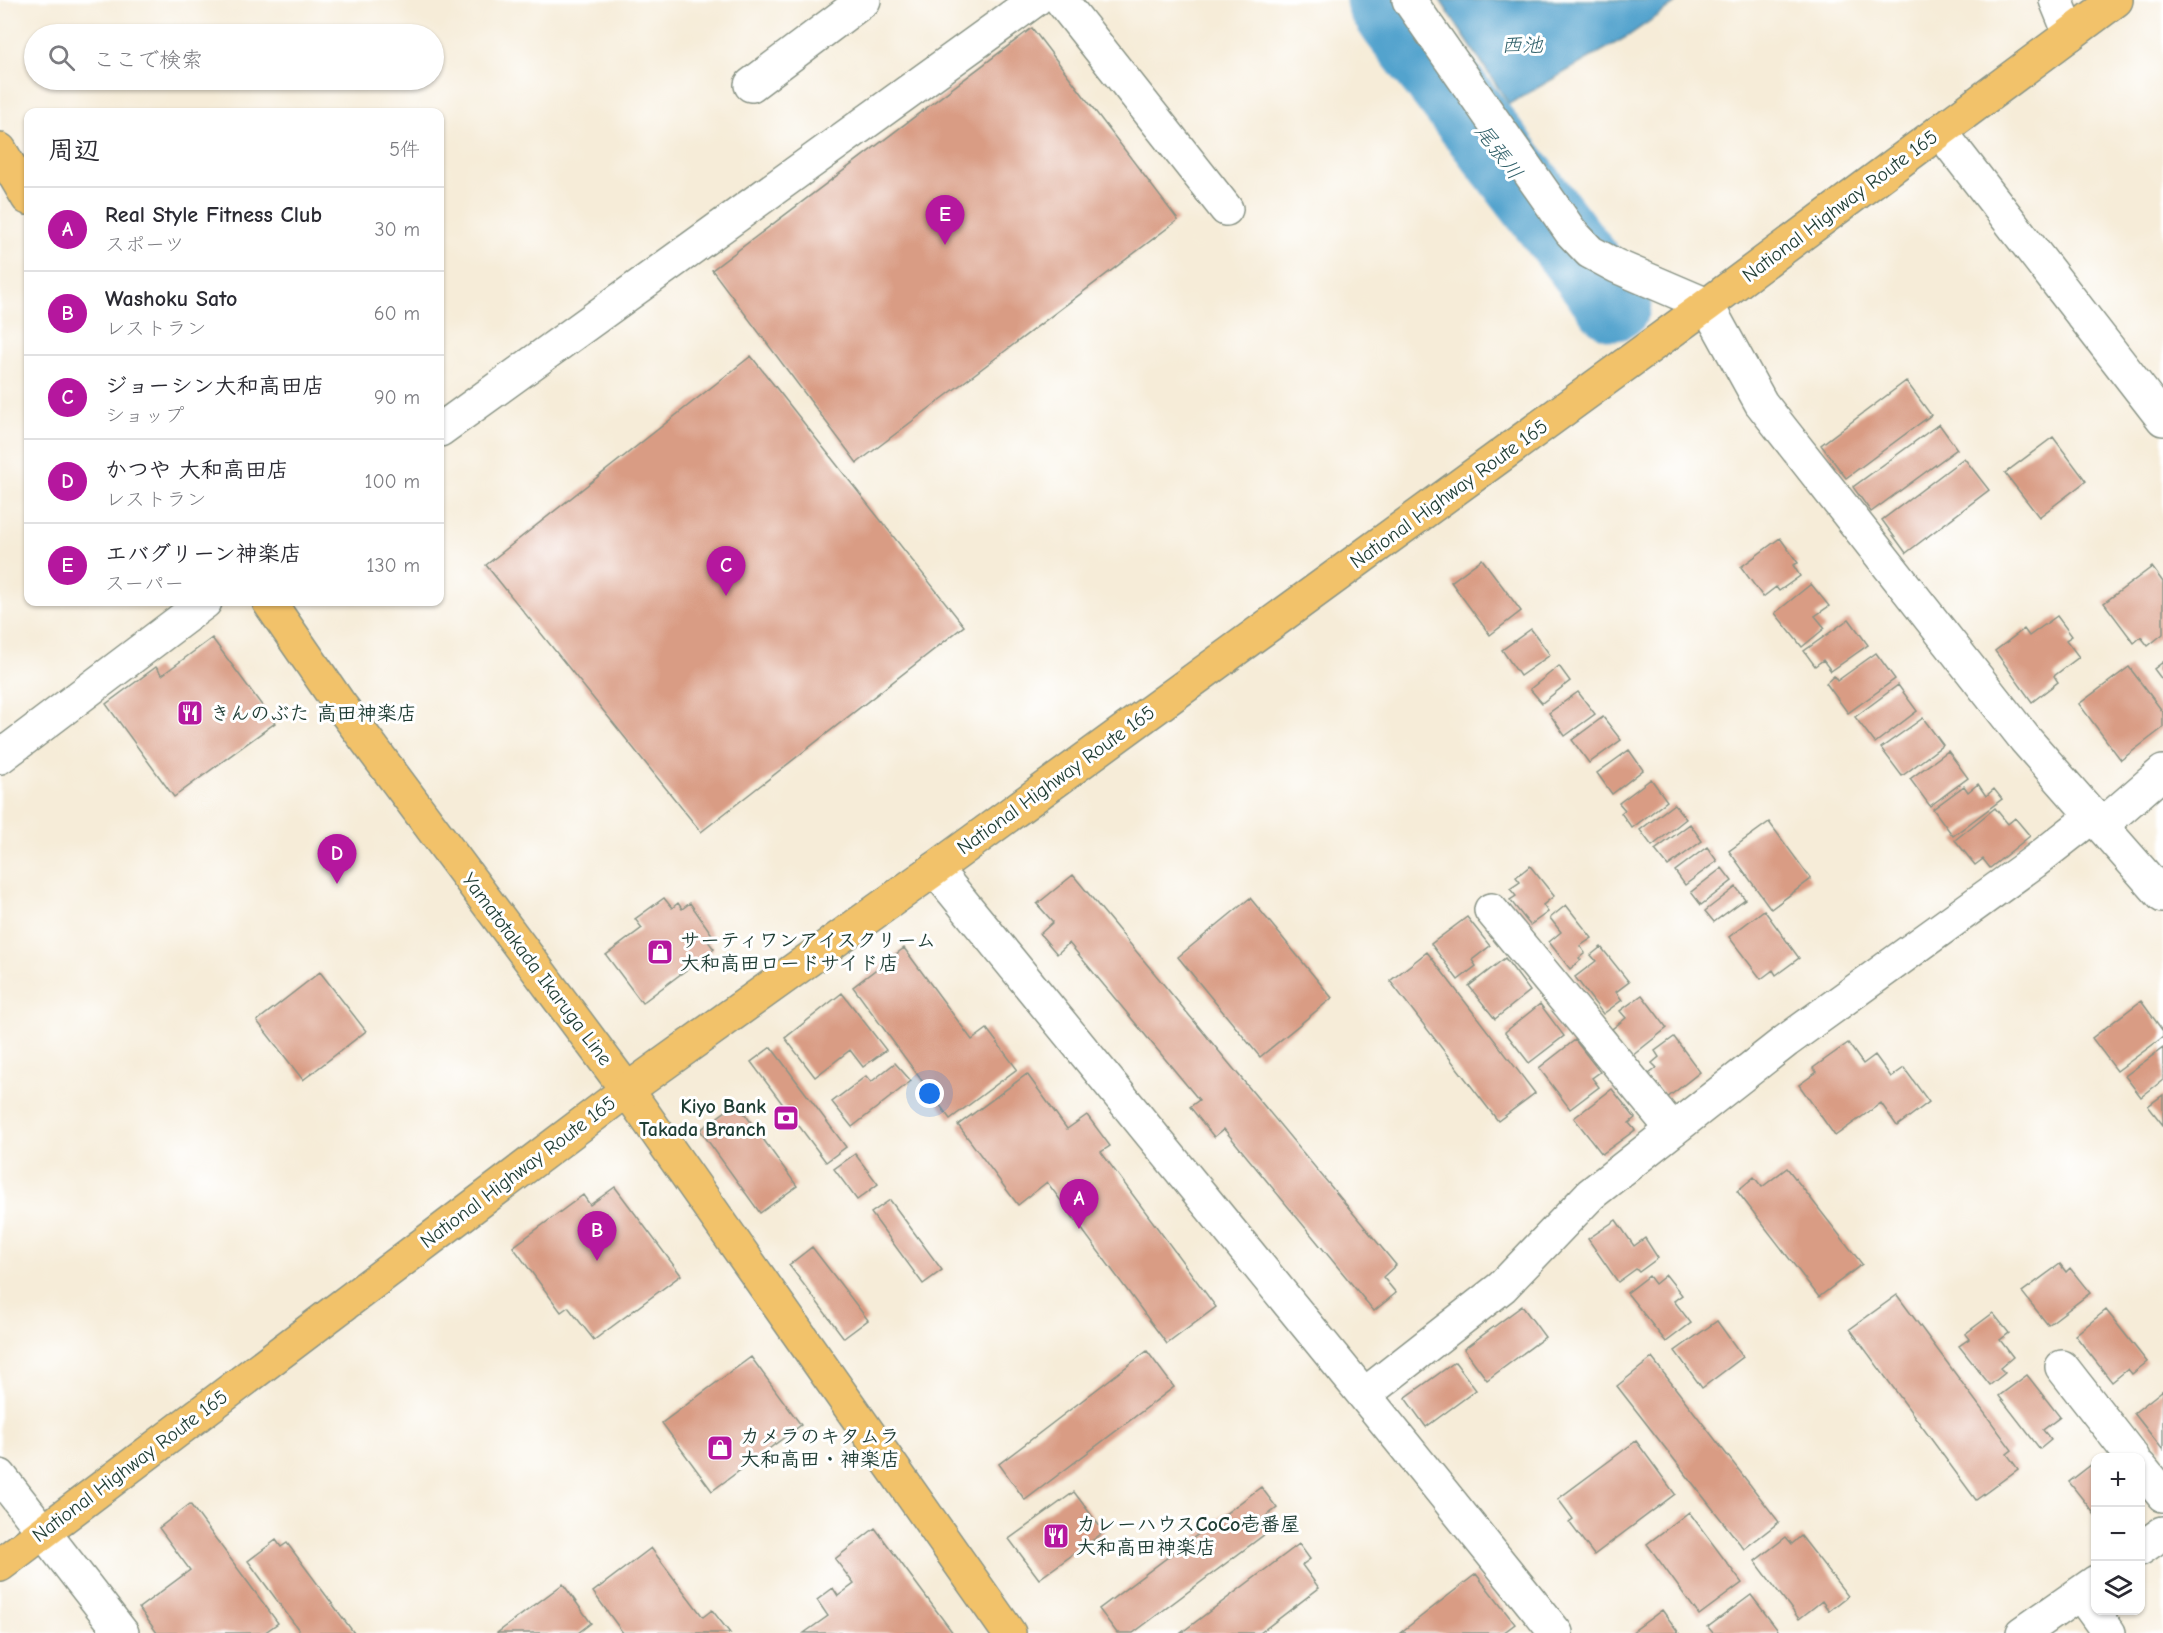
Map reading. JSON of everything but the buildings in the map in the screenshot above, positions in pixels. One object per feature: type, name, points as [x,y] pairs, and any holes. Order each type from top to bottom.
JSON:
[{"type":"main road","name":"National Highway Route 165","points":[[0,1565],[627,1090],[934,870],[1707,305],[2116,0]]},
{"type":"main road","points":[[0,150],[24,191]]},
{"type":"main road","name":"Yamatotakada Ikaruga Line","points":[[272,606],[338,702],[627,1090],[1009,1633]]},
{"type":"street","points":[[751,85],[864,0]]},
{"type":"street","points":[[444,427],[1035,0]]},
{"type":"street","points":[[1061,0],[1226,209]]},
{"type":"street","points":[[1409,0],[1577,238],[1590,252],[1616,266],[1707,305],[1761,403],[2025,739],[2163,896]]},
{"type":"street","points":[[2056,0],[2070,34]]},
{"type":"street","points":[[1940,131],[2163,418]]},
{"type":"street","points":[[0,757],[200,606]]},
{"type":"street","points":[[1364,1395],[1502,1287],[1591,1194],[1786,1041],[2163,772]]},
{"type":"street","points":[[934,870],[1556,1633]]},
{"type":"street","points":[[1491,910],[1673,1130]]},
{"type":"street","points":[[2062,1367],[2129,1453]]},
{"type":"street","points":[[2145,1473],[2163,1495]]},
{"type":"street","points":[[0,1476],[122,1633]]},
{"type":"street","points":[[2145,1546],[2163,1533]]},
{"type":"street","points":[[2023,1633],[2088,1588],[2109,1633]]},
{"type":"water","name":"西池","points":[[1440,0],[1680,0],[1628,36],[1509,104]]},
{"type":"waterway","name":"尾張川","points":[[1383,0],[1614,303]]},
{"type":"place","name":"エバグリーン神楽店","points":[[945,245]]},
{"type":"place","name":"ジョーシン大和高田店","points":[[726,596]]},
{"type":"place","name":"きんのぶた 高田神楽店","points":[[190,713]]},
{"type":"place","name":"かつや 大和高田店","points":[[337,884]]},
{"type":"place","name":"サーティワンアイスクリーム 大和高田ロードサイド店","points":[[660,952]]},
{"type":"place","name":"Kiyo Bank Takada Branch","points":[[786,1118]]},
{"type":"place","name":"Real Style Fitness Club","points":[[1079,1229]]},
{"type":"place","name":"Washoku Sato","points":[[597,1261]]},
{"type":"place","name":"カメラのキタムラ 大和高田・神楽店","points":[[720,1448]]},
{"type":"place","name":"カレーハウスCoCo壱番屋 大和高田神楽店","points":[[1056,1536]]}]
